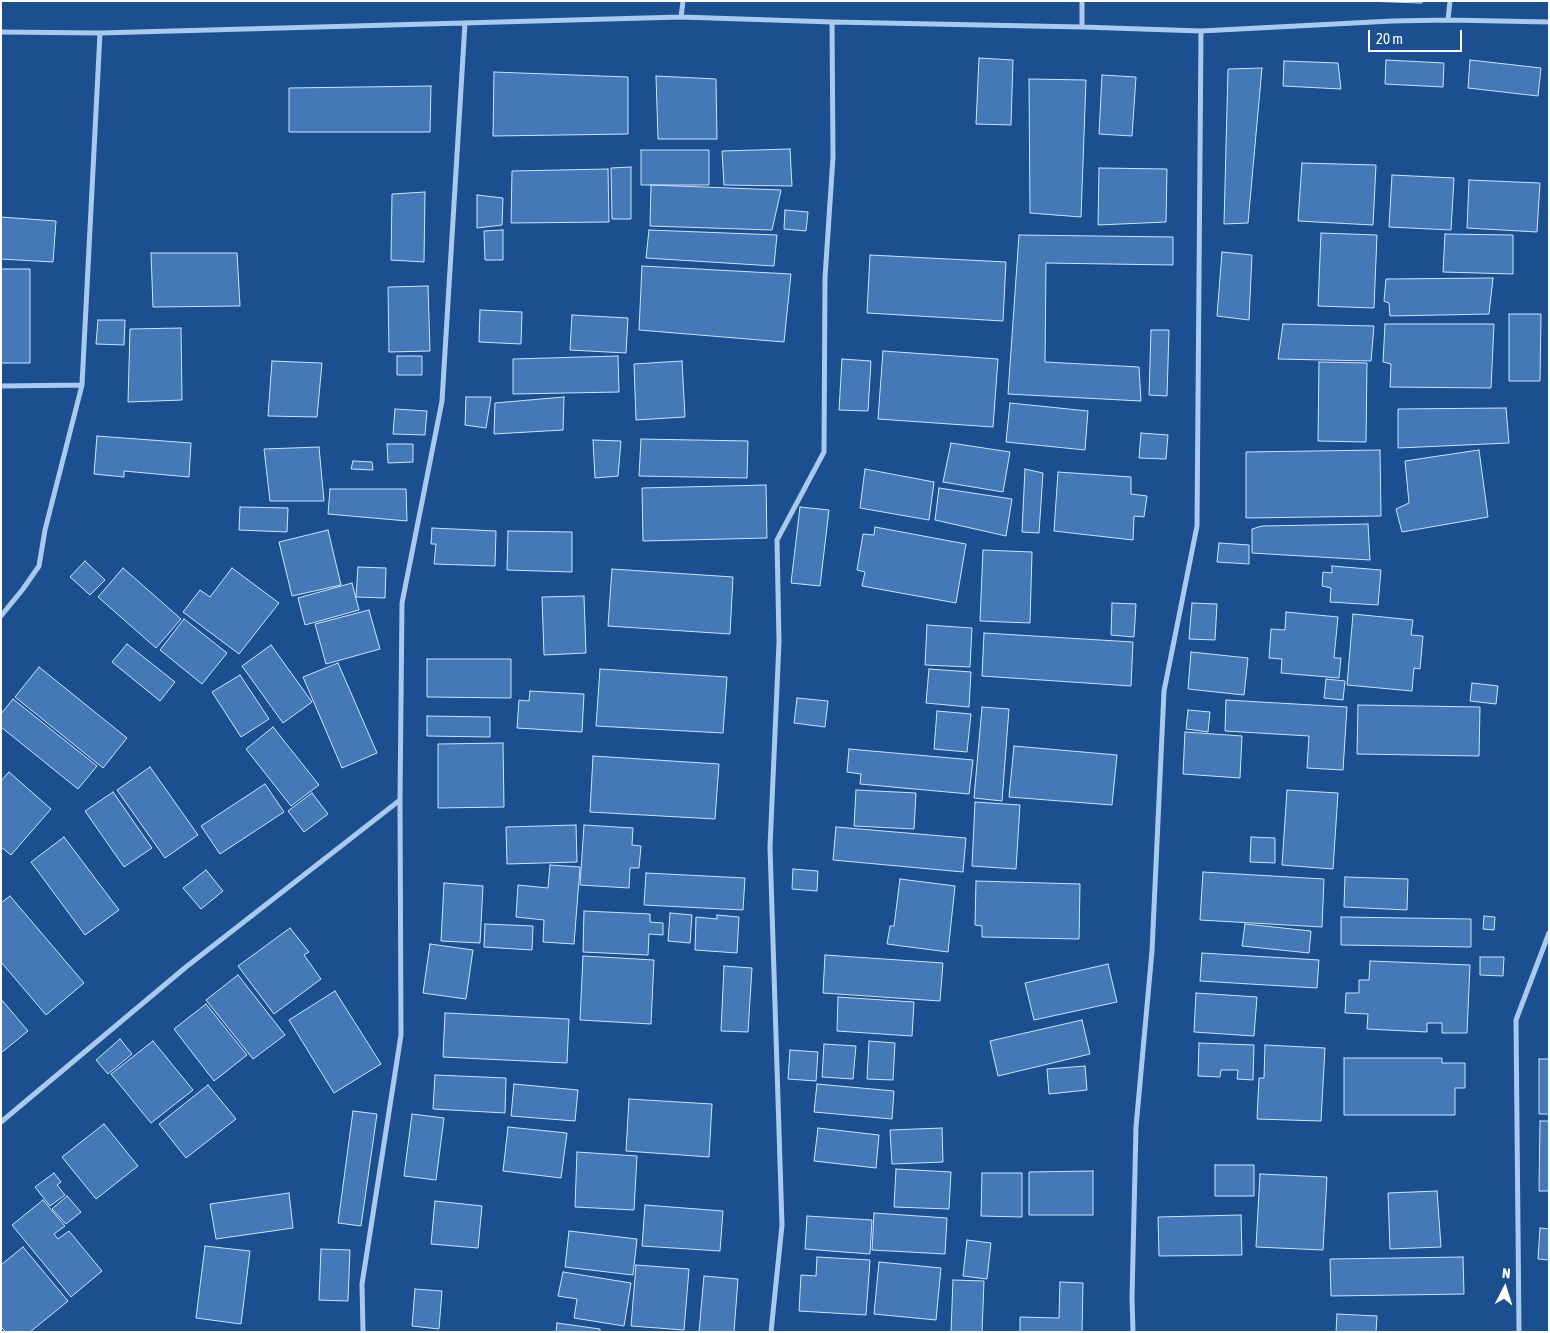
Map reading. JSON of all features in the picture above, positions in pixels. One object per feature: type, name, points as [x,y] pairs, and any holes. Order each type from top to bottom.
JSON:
[{"type":"street","points":[[681,17],[683,1]]},
{"type":"street","points":[[1082,1],[1082,27]]},
{"type":"street","points":[[1448,20],[1450,1]]},
{"type":"street","points":[[1,32],[100,33],[681,17],[1201,31],[1392,21],[1549,22]]},
{"type":"street","points":[[771,1332],[782,1224],[770,846],[779,642],[777,540],[824,452],[825,278],[833,157],[832,22]]},
{"type":"street","points":[[363,1332],[362,1284],[401,1035],[400,800],[402,603],[442,401],[465,23]]},
{"type":"street","points":[[1133,1332],[1136,1127],[1152,951],[1164,691],[1197,526],[1201,31]]},
{"type":"street","points":[[1,616],[40,566],[45,530],[82,385],[100,33]]},
{"type":"street","points":[[1,386],[82,385]]},
{"type":"street","points":[[1,1122],[186,967],[400,800]]},
{"type":"street","points":[[1519,1332],[1516,1020],[1549,933]]},
{"type":"building","points":[[1364,1],[1422,1],[1422,3]]},
{"type":"building","points":[[979,58],[1013,60],[1011,125],[976,124]]},
{"type":"building","points":[[1386,60],[1444,63],[1443,87],[1385,84]]},
{"type":"building","points":[[1470,60],[1541,68],[1538,96],[1468,88]]},
{"type":"building","points":[[1284,61],[1338,63],[1341,89],[1283,86]]},
{"type":"building","points":[[1262,68],[1248,223],[1224,224],[1228,69]]},
{"type":"building","points":[[494,72],[628,77],[628,134],[493,136]]},
{"type":"building","points":[[1102,75],[1136,77],[1132,136],[1099,134]]},
{"type":"building","points":[[656,76],[716,79],[717,139],[658,139]]},
{"type":"building","points":[[1029,79],[1086,80],[1081,217],[1030,213]]},
{"type":"building","points":[[431,86],[430,132],[289,132],[289,88]]},
{"type":"building","points":[[790,149],[792,186],[724,185],[722,151]]},
{"type":"building","points":[[641,150],[709,150],[709,185],[641,185]]},
{"type":"building","points":[[1302,163],[1376,165],[1373,225],[1298,221]]},
{"type":"building","points":[[631,167],[631,219],[612,219],[611,168]]},
{"type":"building","points":[[1099,168],[1167,169],[1166,222],[1098,225]]},
{"type":"building","points":[[608,169],[609,222],[511,223],[512,171]]},
{"type":"building","points":[[1392,175],[1454,178],[1451,230],[1389,227]]},
{"type":"building","points":[[1469,180],[1540,183],[1537,232],[1467,228]]},
{"type":"building","points":[[651,185],[781,190],[772,230],[650,226]]},
{"type":"building","points":[[425,192],[424,262],[391,260],[392,194]]},
{"type":"building","points":[[477,195],[503,198],[502,225],[477,228]]},
{"type":"building","points":[[785,210],[808,212],[806,231],[784,229]]},
{"type":"building","points":[[1,217],[56,221],[53,262],[1,259]]},
{"type":"building","points":[[503,230],[503,260],[485,260],[484,231]]},
{"type":"building","points":[[649,230],[777,235],[774,266],[646,258]]},
{"type":"building","points":[[1321,233],[1377,235],[1374,308],[1318,306]]},
{"type":"building","points":[[1445,234],[1513,235],[1513,274],[1443,272]]},
{"type":"building","points":[[1019,235],[1173,237],[1173,265],[1046,263],[1045,362],[1139,367],[1141,401],[1008,394]]},
{"type":"building","points":[[1222,252],[1252,255],[1249,320],[1217,316]]},
{"type":"building","points":[[151,253],[237,253],[240,306],[153,307]]},
{"type":"building","points":[[870,255],[1006,262],[1003,321],[867,313]]},
{"type":"building","points":[[642,266],[791,274],[784,342],[639,330]]},
{"type":"building","points":[[1,269],[30,269],[30,363],[1,363]]},
{"type":"building","points":[[1493,278],[1489,314],[1390,316],[1389,303],[1384,301],[1386,279]]},
{"type":"building","points":[[428,286],[430,351],[389,352],[388,287]]},
{"type":"building","points":[[480,310],[522,312],[521,344],[479,342]]},
{"type":"building","points":[[1509,314],[1541,314],[1540,381],[1509,381]]},
{"type":"building","points":[[572,315],[628,318],[626,353],[570,350]]},
{"type":"building","points":[[98,320],[125,320],[124,345],[96,344]]},
{"type":"building","points":[[1283,324],[1374,326],[1371,361],[1278,359]]},
{"type":"building","points":[[1385,324],[1494,324],[1491,388],[1390,387],[1391,364],[1383,362]]},
{"type":"building","points":[[181,328],[182,400],[128,402],[130,329]]},
{"type":"building","points":[[1151,330],[1169,330],[1167,396],[1149,395]]},
{"type":"building","points":[[883,351],[998,359],[993,427],[878,419]]},
{"type":"building","points":[[397,356],[422,356],[422,375],[397,375]]},
{"type":"building","points":[[618,356],[619,392],[513,394],[513,359]]},
{"type":"building","points":[[842,359],[871,361],[868,411],[839,410]]},
{"type":"building","points":[[272,361],[322,363],[317,417],[268,416]]},
{"type":"building","points":[[682,361],[685,417],[636,420],[634,364]]},
{"type":"building","points":[[1319,362],[1367,363],[1366,442],[1318,441]]},
{"type":"building","points":[[466,397],[491,397],[486,428],[465,425]]},
{"type":"building","points":[[564,397],[563,430],[494,434],[495,403]]},
{"type":"building","points":[[1010,403],[1088,411],[1085,450],[1006,442]]},
{"type":"building","points":[[1506,408],[1509,443],[1398,448],[1398,409]]},
{"type":"building","points":[[395,409],[427,411],[425,435],[393,434]]},
{"type":"building","points":[[1141,433],[1168,435],[1166,459],[1139,458]]},
{"type":"building","points":[[97,436],[191,443],[189,477],[124,471],[124,477],[94,474]]},
{"type":"building","points":[[641,439],[748,441],[747,478],[639,476]]},
{"type":"building","points":[[593,440],[621,441],[618,476],[595,478]]},
{"type":"building","points":[[951,443],[1010,452],[1003,492],[943,482]]},
{"type":"building","points":[[387,444],[413,444],[413,462],[388,463]]},
{"type":"building","points":[[319,447],[324,501],[270,501],[264,449]]},
{"type":"building","points":[[1380,450],[1381,516],[1246,518],[1246,452]]},
{"type":"building","points":[[1479,450],[1488,517],[1402,532],[1396,509],[1409,503],[1405,461]]},
{"type":"building","points":[[353,461],[372,462],[373,470],[351,469]]},
{"type":"building","points":[[865,469],[934,482],[929,520],[860,508]]},
{"type":"building","points":[[1025,469],[1043,473],[1039,533],[1022,532]]},
{"type":"building","points":[[1058,472],[1131,477],[1131,494],[1147,496],[1144,517],[1134,516],[1133,540],[1054,531]]},
{"type":"building","points":[[766,485],[767,538],[643,541],[642,488]]},
{"type":"building","points":[[939,488],[1012,499],[1006,536],[935,520]]},
{"type":"building","points":[[330,489],[406,489],[407,521],[328,514]]},
{"type":"building","points":[[240,507],[288,508],[287,532],[239,530]]},
{"type":"building","points":[[800,507],[829,510],[820,586],[791,583]]},
{"type":"building","points":[[1368,524],[1370,560],[1252,553],[1252,529],[1262,526]]},
{"type":"building","points":[[875,527],[966,544],[956,603],[862,586],[865,572],[857,570],[863,534],[874,535]]},
{"type":"building","points":[[432,528],[496,531],[495,566],[434,564],[436,544],[431,544]]},
{"type":"building","points":[[328,530],[341,585],[292,596],[279,542]]},
{"type":"building","points":[[508,531],[572,532],[572,572],[507,570]]},
{"type":"building","points":[[1219,543],[1249,545],[1249,564],[1217,562]]},
{"type":"building","points":[[983,550],[1032,552],[1030,623],[980,621]]},
{"type":"building","points":[[85,561],[105,580],[90,595],[70,577]]},
{"type":"building","points":[[1332,566],[1381,570],[1378,605],[1330,602],[1331,588],[1322,586],[1323,572],[1332,573]]},
{"type":"building","points":[[358,567],[386,568],[385,598],[356,597]]},
{"type":"building","points":[[123,568],[181,619],[156,648],[98,597]]},
{"type":"building","points":[[232,568],[279,603],[239,654],[183,612],[200,590],[210,597]]},
{"type":"building","points":[[612,569],[733,577],[730,634],[608,626]]},
{"type":"building","points":[[352,583],[359,610],[305,625],[298,598]]},
{"type":"building","points":[[584,596],[586,653],[544,655],[542,597]]},
{"type":"building","points":[[1112,603],[1136,604],[1134,637],[1111,635]]},
{"type":"building","points":[[1192,603],[1217,604],[1215,640],[1189,639]]},
{"type":"building","points":[[369,610],[380,649],[326,664],[315,624]]},
{"type":"building","points":[[1286,612],[1338,617],[1334,658],[1341,658],[1339,678],[1281,673],[1282,659],[1269,658],[1271,629],[1285,630]]},
{"type":"building","points":[[1353,614],[1413,620],[1411,635],[1423,636],[1420,669],[1414,668],[1412,691],[1347,685]]},
{"type":"building","points":[[184,619],[227,653],[202,684],[160,650]]},
{"type":"building","points":[[927,625],[972,628],[970,667],[925,665]]},
{"type":"building","points":[[984,633],[1133,642],[1131,686],[982,676]]},
{"type":"building","points":[[127,644],[175,682],[160,701],[112,662]]},
{"type":"building","points":[[271,645],[312,702],[283,723],[242,666]]},
{"type":"building","points":[[1191,652],[1248,658],[1244,695],[1188,689]]},
{"type":"building","points":[[427,659],[511,659],[511,698],[427,697]]},
{"type":"building","points":[[338,663],[377,753],[342,768],[303,677]]},
{"type":"building","points":[[39,667],[127,738],[103,768],[15,697]]},
{"type":"building","points":[[600,669],[727,677],[723,733],[596,726]]},
{"type":"building","points":[[929,669],[971,672],[969,707],[926,703]]},
{"type":"building","points":[[240,675],[269,719],[241,737],[212,692]]},
{"type":"building","points":[[1326,679],[1345,681],[1343,700],[1324,698]]},
{"type":"building","points":[[1472,683],[1498,686],[1496,704],[1470,701]]},
{"type":"building","points":[[530,691],[584,694],[582,732],[517,728],[519,700],[529,701]]},
{"type":"building","points":[[797,698],[828,701],[825,727],[794,723]]},
{"type":"building","points":[[13,699],[97,766],[78,789],[1,727],[1,714]]},
{"type":"building","points":[[1226,700],[1347,707],[1343,770],[1307,768],[1309,736],[1225,731]]},
{"type":"building","points":[[1358,705],[1480,707],[1479,756],[1357,754]]},
{"type":"building","points":[[982,707],[1009,709],[1002,801],[974,798]]},
{"type":"building","points":[[1188,710],[1210,712],[1208,732],[1186,729]]},
{"type":"building","points":[[937,711],[971,714],[967,752],[934,749]]},
{"type":"building","points":[[427,716],[490,717],[490,737],[427,736]]},
{"type":"building","points":[[273,727],[319,785],[291,806],[246,749]]},
{"type":"building","points":[[1185,732],[1242,736],[1240,778],[1183,774]]},
{"type":"building","points":[[503,743],[504,807],[438,808],[438,744]]},
{"type":"building","points":[[1014,746],[1117,755],[1112,805],[1009,797]]},
{"type":"building","points":[[849,749],[973,760],[969,794],[860,784],[861,774],[847,772]]},
{"type":"building","points":[[593,756],[719,764],[715,819],[590,812]]},
{"type":"building","points":[[150,767],[198,835],[165,858],[117,790]]},
{"type":"building","points":[[9,772],[51,809],[11,855],[1,847],[1,781]]},
{"type":"building","points":[[265,784],[284,812],[220,854],[201,826]]},
{"type":"building","points":[[856,790],[916,793],[914,829],[854,826]]},
{"type":"building","points":[[1287,790],[1338,793],[1333,869],[1282,865]]},
{"type":"building","points":[[113,792],[152,848],[124,867],[85,811]]},
{"type":"building","points":[[312,793],[328,814],[304,832],[288,811]]},
{"type":"building","points":[[975,802],[1020,805],[1016,869],[972,866]]},
{"type":"building","points":[[576,825],[577,862],[507,864],[506,827]]},
{"type":"building","points":[[584,825],[633,828],[632,845],[641,846],[639,868],[630,868],[629,888],[580,885]]},
{"type":"building","points":[[836,827],[966,838],[963,872],[833,860]]},
{"type":"building","points":[[64,837],[119,910],[85,935],[31,862]]},
{"type":"building","points":[[1251,837],[1275,838],[1275,863],[1250,862]]},
{"type":"building","points":[[550,865],[580,867],[574,944],[543,942],[544,920],[516,917],[518,885],[548,888]]},
{"type":"building","points":[[793,869],[818,871],[817,891],[792,889]]},
{"type":"building","points":[[206,870],[223,891],[201,909],[183,888]]},
{"type":"building","points":[[1203,872],[1324,879],[1322,927],[1200,920]]},
{"type":"building","points":[[646,873],[745,878],[743,910],[644,905]]},
{"type":"building","points":[[1345,877],[1408,879],[1407,910],[1344,907]]},
{"type":"building","points":[[900,879],[955,886],[948,952],[887,944],[890,926],[894,926]]},
{"type":"building","points":[[976,881],[1080,884],[1079,939],[982,937],[982,926],[975,925]]},
{"type":"building","points":[[444,883],[483,886],[480,943],[441,941]]},
{"type":"building","points":[[10,896],[84,983],[46,1015],[1,962],[1,903]]},
{"type":"building","points":[[584,911],[650,914],[650,922],[663,923],[663,935],[649,934],[648,955],[583,952]]},
{"type":"building","points":[[670,913],[692,915],[690,943],[668,941]]},
{"type":"building","points":[[717,915],[739,917],[737,953],[695,950],[696,917],[717,919]]},
{"type":"building","points":[[1484,916],[1495,917],[1494,930],[1483,929]]},
{"type":"building","points":[[1341,917],[1471,919],[1471,947],[1341,945]]},
{"type":"building","points":[[485,924],[533,926],[532,950],[484,947]]},
{"type":"building","points":[[1245,924],[1311,931],[1309,953],[1242,946]]},
{"type":"building","points":[[290,928],[309,952],[304,955],[321,979],[274,1014],[238,966]]},
{"type":"building","points":[[430,944],[473,950],[466,999],[423,993]]},
{"type":"building","points":[[1202,953],[1319,960],[1317,988],[1200,981]]},
{"type":"building","points":[[825,955],[943,963],[940,1001],[823,993]]},
{"type":"building","points":[[583,956],[654,960],[651,1024],[580,1020]]},
{"type":"building","points":[[1480,957],[1504,957],[1503,976],[1480,975]]},
{"type":"building","points":[[1370,961],[1470,965],[1467,1033],[1442,1033],[1442,1023],[1427,1023],[1427,1032],[1367,1029],[1368,1014],[1345,1013],[1346,993],[1359,993],[1359,980],[1369,980]]},
{"type":"building","points":[[1108,964],[1117,1002],[1034,1020],[1025,983]]},
{"type":"building","points":[[724,966],[752,968],[748,1032],[721,1031]]},
{"type":"building","points":[[238,975],[285,1035],[253,1059],[206,1000]]},
{"type":"building","points":[[335,991],[381,1064],[334,1093],[289,1020]]},
{"type":"building","points":[[1196,993],[1257,997],[1254,1036],[1194,1032]]},
{"type":"building","points":[[838,997],[914,1002],[912,1036],[837,1031]]},
{"type":"building","points":[[1,999],[28,1031],[1,1053]]},
{"type":"building","points":[[206,1004],[247,1055],[214,1081],[174,1029]]},
{"type":"building","points":[[445,1013],[569,1019],[567,1063],[443,1057]]},
{"type":"building","points":[[1082,1020],[1090,1054],[998,1076],[990,1041]]},
{"type":"building","points":[[120,1039],[132,1054],[108,1074],[96,1060]]},
{"type":"building","points":[[153,1041],[193,1090],[151,1123],[111,1074]]},
{"type":"building","points":[[869,1041],[895,1043],[893,1080],[867,1079]]},
{"type":"building","points":[[1199,1043],[1254,1045],[1253,1080],[1237,1079],[1238,1070],[1221,1070],[1220,1077],[1198,1076]]},
{"type":"building","points":[[824,1044],[856,1046],[853,1079],[822,1077]]},
{"type":"building","points":[[1265,1045],[1325,1048],[1321,1121],[1257,1119],[1259,1078],[1264,1078]]},
{"type":"building","points":[[790,1050],[818,1052],[816,1081],[788,1079]]},
{"type":"building","points":[[1344,1058],[1442,1058],[1442,1063],[1465,1063],[1465,1088],[1455,1088],[1455,1115],[1344,1115]]},
{"type":"building","points":[[1539,1059],[1549,1059],[1549,1114],[1539,1114]]},
{"type":"building","points":[[1085,1066],[1087,1090],[1049,1094],[1047,1069]]},
{"type":"building","points":[[435,1075],[506,1078],[505,1113],[433,1109]]},
{"type":"building","points":[[514,1084],[578,1090],[575,1121],[511,1116]]},
{"type":"building","points":[[817,1084],[894,1091],[892,1119],[814,1112]]},
{"type":"building","points":[[208,1085],[236,1119],[186,1158],[159,1124]]},
{"type":"building","points":[[629,1099],[712,1104],[709,1157],[626,1151]]},
{"type":"building","points":[[353,1111],[377,1114],[361,1226],[338,1223]]},
{"type":"building","points":[[412,1114],[444,1118],[436,1180],[404,1176]]},
{"type":"building","points":[[1540,1121],[1549,1121],[1549,1191],[1539,1191]]},
{"type":"building","points":[[104,1124],[138,1166],[96,1199],[62,1157]]},
{"type":"building","points":[[508,1127],[567,1133],[561,1178],[503,1171]]},
{"type":"building","points":[[818,1128],[879,1135],[876,1168],[814,1161]]},
{"type":"building","points":[[942,1128],[943,1162],[892,1164],[890,1130]]},
{"type":"building","points":[[577,1152],[637,1156],[634,1210],[575,1207]]},
{"type":"building","points":[[1215,1165],[1254,1165],[1254,1196],[1215,1196]]},
{"type":"building","points":[[896,1169],[951,1172],[949,1209],[894,1207]]},
{"type":"building","points":[[1093,1171],[1093,1215],[1029,1215],[1029,1172]]},
{"type":"building","points":[[54,1173],[61,1182],[57,1185],[65,1195],[50,1206],[35,1187]]},
{"type":"building","points":[[982,1173],[1022,1173],[1022,1217],[981,1216]]},
{"type":"building","points":[[1260,1174],[1327,1177],[1323,1250],[1256,1247]]},
{"type":"building","points":[[1437,1191],[1441,1247],[1390,1249],[1388,1193]]},
{"type":"building","points":[[289,1193],[293,1228],[216,1239],[210,1204]]},
{"type":"building","points":[[67,1196],[81,1212],[66,1224],[52,1209]]},
{"type":"building","points":[[43,1200],[65,1226],[54,1234],[58,1239],[69,1231],[102,1271],[71,1297],[12,1225]]},
{"type":"building","points":[[435,1201],[482,1206],[478,1248],[431,1244]]},
{"type":"building","points":[[645,1205],[723,1211],[720,1251],[642,1246]]},
{"type":"building","points":[[874,1213],[947,1218],[945,1254],[872,1250]]},
{"type":"building","points":[[1241,1215],[1242,1255],[1159,1256],[1158,1217]]},
{"type":"building","points":[[807,1216],[872,1220],[870,1254],[805,1249]]},
{"type":"building","points":[[1540,1228],[1549,1229],[1549,1260],[1538,1259]]},
{"type":"building","points":[[569,1231],[637,1239],[633,1275],[565,1267]]},
{"type":"building","points":[[967,1240],[991,1243],[987,1279],[963,1276]]},
{"type":"building","points":[[205,1246],[250,1251],[241,1324],[196,1318]]},
{"type":"building","points":[[23,1247],[68,1301],[30,1332],[6,1332],[1,1327],[1,1265]]},
{"type":"building","points":[[321,1249],[350,1250],[348,1301],[319,1300]]},
{"type":"building","points":[[817,1257],[870,1260],[866,1315],[799,1311],[801,1275],[816,1276]]},
{"type":"building","points":[[1463,1257],[1464,1294],[1331,1296],[1330,1259]]},
{"type":"building","points":[[879,1262],[941,1268],[936,1320],[874,1314]]},
{"type":"building","points":[[636,1265],[689,1269],[684,1330],[631,1326]]},
{"type":"building","points":[[563,1272],[631,1283],[624,1326],[574,1318],[577,1299],[558,1296]]},
{"type":"building","points":[[704,1276],[738,1279],[734,1332],[699,1332]]},
{"type":"building","points":[[953,1280],[984,1281],[982,1332],[951,1332]]},
{"type":"building","points":[[1060,1282],[1083,1283],[1082,1332],[1020,1332],[1020,1317],[1059,1318]]},
{"type":"building","points":[[415,1289],[442,1291],[439,1329],[412,1326]]},
{"type":"building","points":[[1337,1314],[1377,1316],[1376,1332],[1336,1332]]},
{"type":"building","points":[[557,1323],[600,1329],[600,1332],[556,1332]]}]
